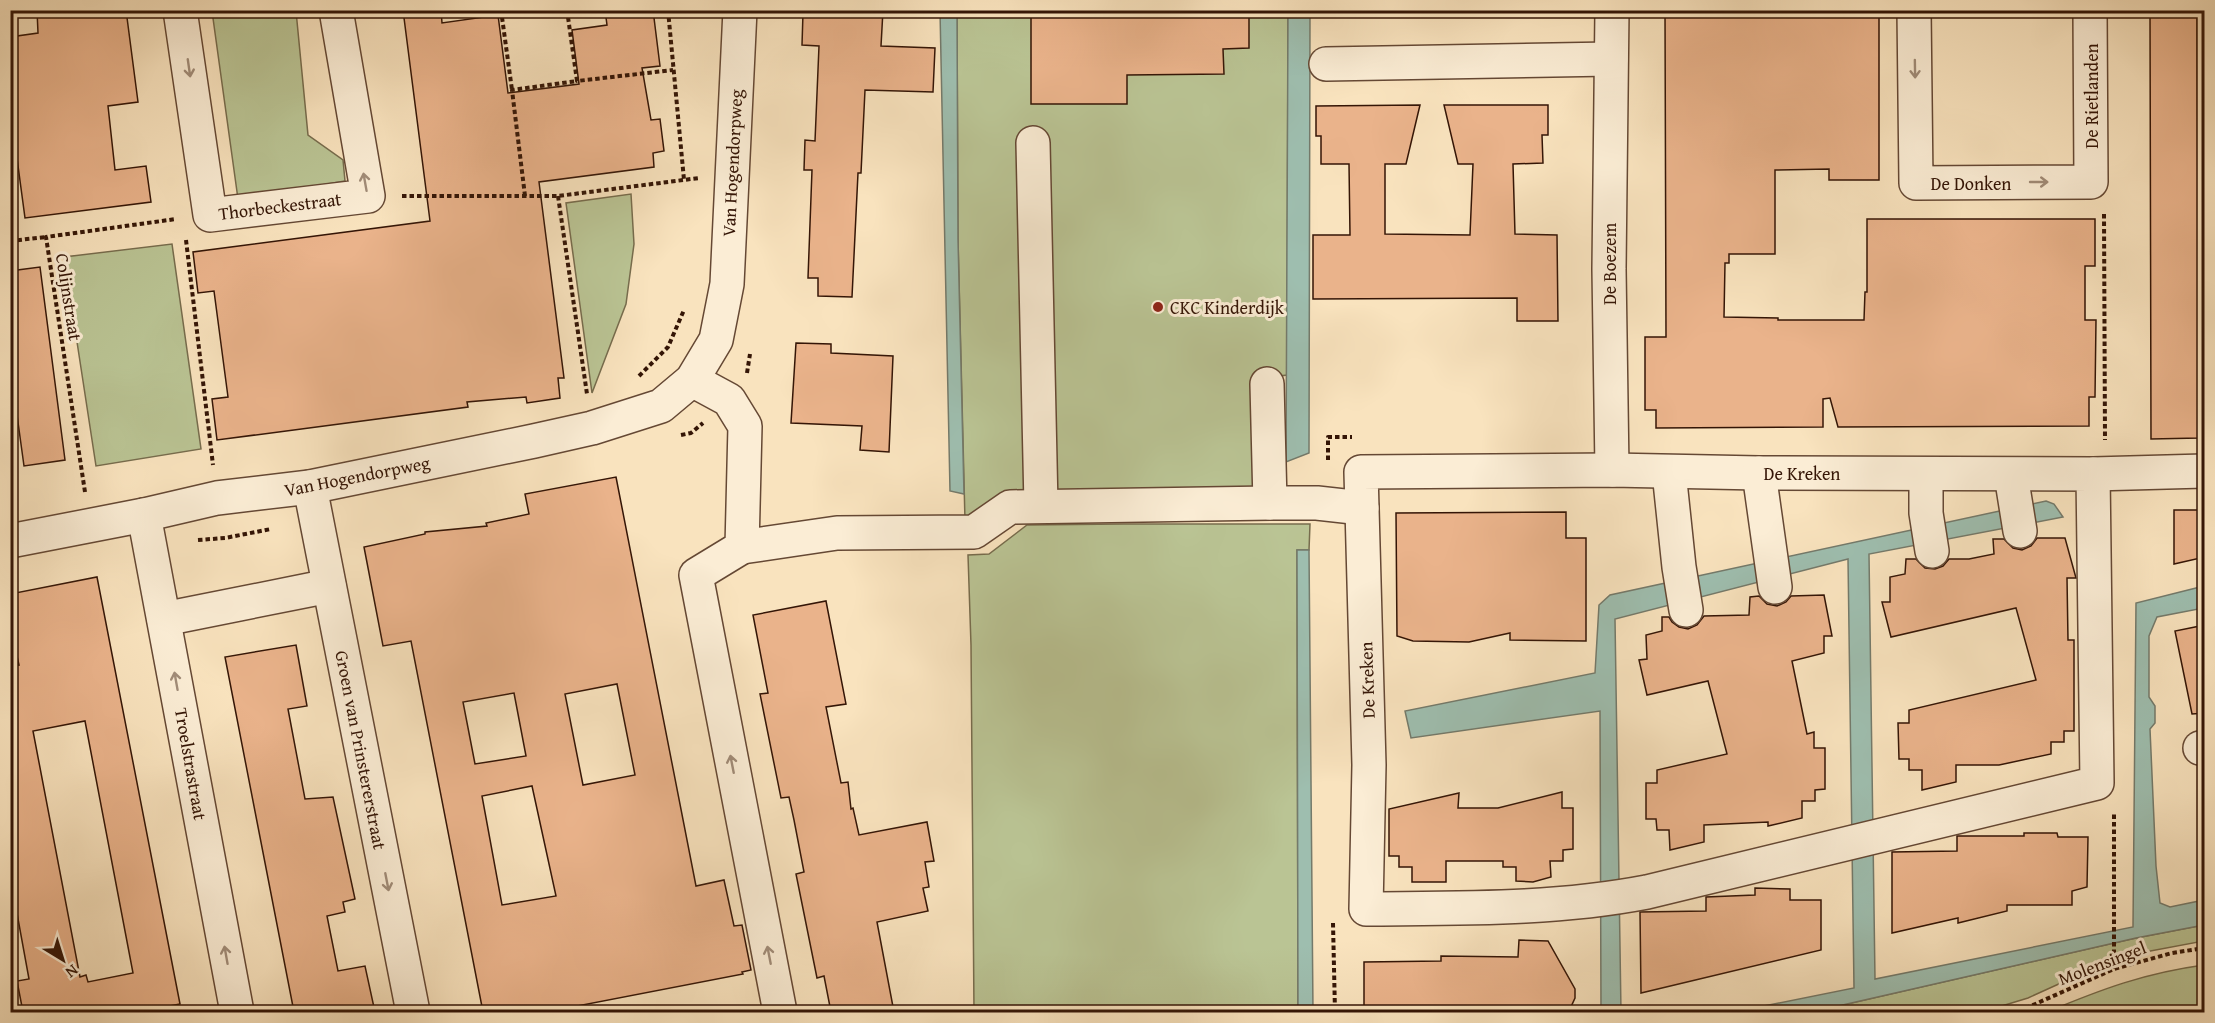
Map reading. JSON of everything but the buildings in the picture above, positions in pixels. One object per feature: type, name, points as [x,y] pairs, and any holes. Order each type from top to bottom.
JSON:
[{"type":"street","name":"Thorbeckestraat","points":[[180,10],[210,215],[368,196],[336,10]]},
{"type":"street","name":"Van Hogendorpweg","points":[[10,541],[89,524],[146,529],[217,498],[312,501],[592,428],[661,406],[693,380],[716,340],[727,284],[740,10]]},
{"type":"street","name":"De Boezem","points":[[1612,10],[1609,269],[1612,470]]},
{"type":"street","name":"De Donken","points":[[1914,10],[1916,183],[2091,182]]},
{"type":"street","name":"De Rietlanden","points":[[2090,10],[2091,182]]},
{"type":"street","points":[[1326,64],[1611,58]]},
{"type":"street","points":[[1033,143],[1041,506]]},
{"type":"street","points":[[693,380],[729,400],[745,426],[742,547]]},
{"type":"street","points":[[1267,384],[1270,503]]},
{"type":"street","name":"De Kreken","points":[[2093,474],[2015,502],[1926,474],[1612,470],[1361,472],[1369,765],[1366,909],[1535,907],[1599,901],[1647,892],[2097,783]]},
{"type":"street","points":[[2097,783],[2093,474],[2205,471]]},
{"type":"street","points":[[1669,472],[1686,610]]},
{"type":"street","points":[[1759,473],[1775,587]]},
{"type":"street","points":[[1926,474],[1926,513],[1932,551]]},
{"type":"street","name":"Groen van Prinstererstraat","points":[[312,501],[413,1012]]},
{"type":"street","points":[[780,1012],[696,575],[742,547],[837,533],[974,532],[1010,507],[1317,503],[1362,508]]},
{"type":"street","name":"Troelstrastraat","points":[[146,529],[165,619],[237,1012]]},
{"type":"street","points":[[165,619],[328,586]]},
{"type":"path","points":[[501,10],[525,196]]},
{"type":"path","points":[[567,10],[577,81]]},
{"type":"path","points":[[668,10],[684,180]]},
{"type":"path","points":[[512,90],[673,69]]},
{"type":"path","points":[[699,167],[699,178]]},
{"type":"path","points":[[368,196],[558,196],[732,175]]},
{"type":"path","points":[[2091,182],[2104,208],[2105,452],[2093,474]]},
{"type":"path","points":[[558,196],[592,428]]},
{"type":"path","name":"Colijnstraat","points":[[89,524],[46,237],[210,215]]},
{"type":"path","points":[[210,215],[186,234],[213,466]]},
{"type":"path","points":[[10,240],[46,237]]},
{"type":"path","points":[[634,381],[668,347],[686,305]]},
{"type":"path","points":[[673,437],[691,433],[729,400],[748,373],[750,352]]},
{"type":"path","points":[[202,468],[224,466]]},
{"type":"path","points":[[74,493],[96,488]]},
{"type":"path","points":[[146,529],[225,538],[274,528],[312,501]]},
{"type":"path","points":[[2097,783],[2114,786],[2114,969]]},
{"type":"path","name":"Molensingel","points":[[2011,1012],[2024,1011],[2114,969],[2172,952],[2205,948]]},
{"type":"green space","points":[[212,11],[296,11],[308,135],[343,160],[345,181],[238,199]]},
{"type":"green space","points":[[957,11],[1288,11],[1287,375],[1258,379],[1259,488],[965,521],[958,239]]},
{"type":"green space","points":[[631,194],[634,244],[626,304],[592,393],[566,203]]},
{"type":"green space","points":[[172,244],[201,449],[96,466],[64,257]]},
{"type":"green space","points":[[1310,524],[1309,550],[1297,550],[1298,1012],[974,1012],[971,645],[968,555],[989,554],[1027,525]]},
{"type":"green space","points":[[2204,925],[2204,941],[2129,955],[2105,963],[2028,998],[1982,1012],[1812,1012],[2136,938]]},
{"type":"green space","points":[[2204,965],[2204,1012],[2047,1012],[2124,983],[2162,972]]},
{"type":"shaded area","points":[[940,11],[957,11],[958,239],[964,494],[950,491]]},
{"type":"shaded area","points":[[1288,11],[1310,11],[1309,453],[1286,462]]},
{"type":"shaded area","points":[[2046,501],[2054,504],[2063,517],[1869,554],[1875,979],[2133,927],[2136,603],[2204,586],[2204,608],[2157,617],[2149,636],[2149,697],[2155,706],[2155,723],[2150,729],[2156,866],[2160,903],[2170,907],[2204,900],[2204,925],[2136,938],[1812,1012],[1734,1012],[1854,988],[1848,559],[1615,619],[1621,1012],[1601,1012],[1600,711],[1411,738],[1405,711],[1595,673],[1599,605],[1610,595]]},
{"type":"shaded area","points":[[1297,550],[1309,550],[1313,1012],[1298,1012]]},
{"type":"place","name":"CKC Kinderdijk","points":[[1158,307]]}]
